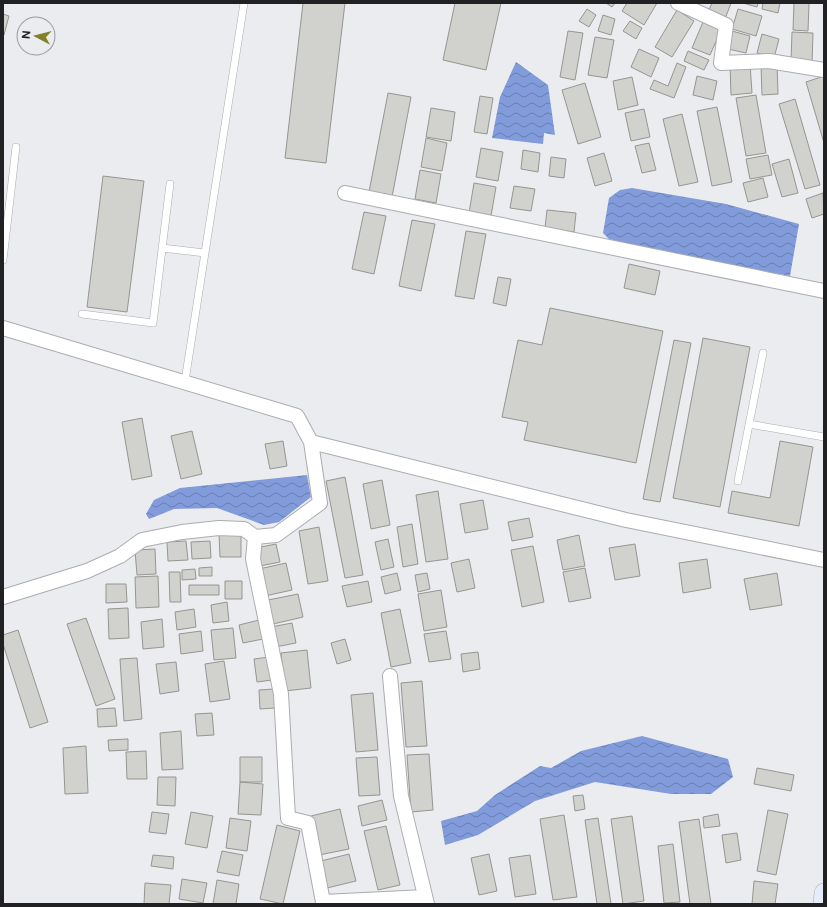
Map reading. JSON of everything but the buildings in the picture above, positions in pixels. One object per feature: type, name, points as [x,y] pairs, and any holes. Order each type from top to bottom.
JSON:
[{"type":"main road","points":[[823,904],[824,893]]},
{"type":"street","points":[[678,3],[726,25],[721,63],[769,61],[824,70]]},
{"type":"street","points":[[345,193],[824,291]]},
{"type":"street","points":[[3,328],[185,381],[297,416],[311,442],[320,502],[276,535],[255,537],[244,528],[219,528],[182,532],[142,540],[120,556],[86,571],[3,597]]},
{"type":"street","points":[[311,442],[626,520],[824,560]]},
{"type":"street","points":[[255,537],[253,559],[281,694],[288,818],[308,822],[323,902],[426,900],[401,796],[390,676]]},
{"type":"lane","points":[[185,381],[244,3]]},
{"type":"lane","points":[[3,260],[16,147]]},
{"type":"lane","points":[[82,314],[153,323],[170,184]]},
{"type":"lane","points":[[162,248],[205,253]]},
{"type":"lane","points":[[738,481],[762,353]]},
{"type":"lane","points":[[748,424],[824,437]]},
{"type":"water","points":[[516,62],[548,85],[555,135],[544,133],[543,144],[492,138],[500,97]]},
{"type":"water","points":[[632,188],[726,204],[799,224],[790,276],[651,251],[609,239],[603,233],[609,198],[620,190]]},
{"type":"water","points":[[307,475],[311,497],[279,522],[264,525],[217,508],[174,509],[149,519],[146,514],[154,500],[180,488]]},
{"type":"water","points":[[642,736],[728,759],[733,777],[711,794],[671,794],[595,782],[535,801],[478,835],[445,845],[441,821],[477,811],[495,795],[540,766],[551,768],[581,751]]}]
